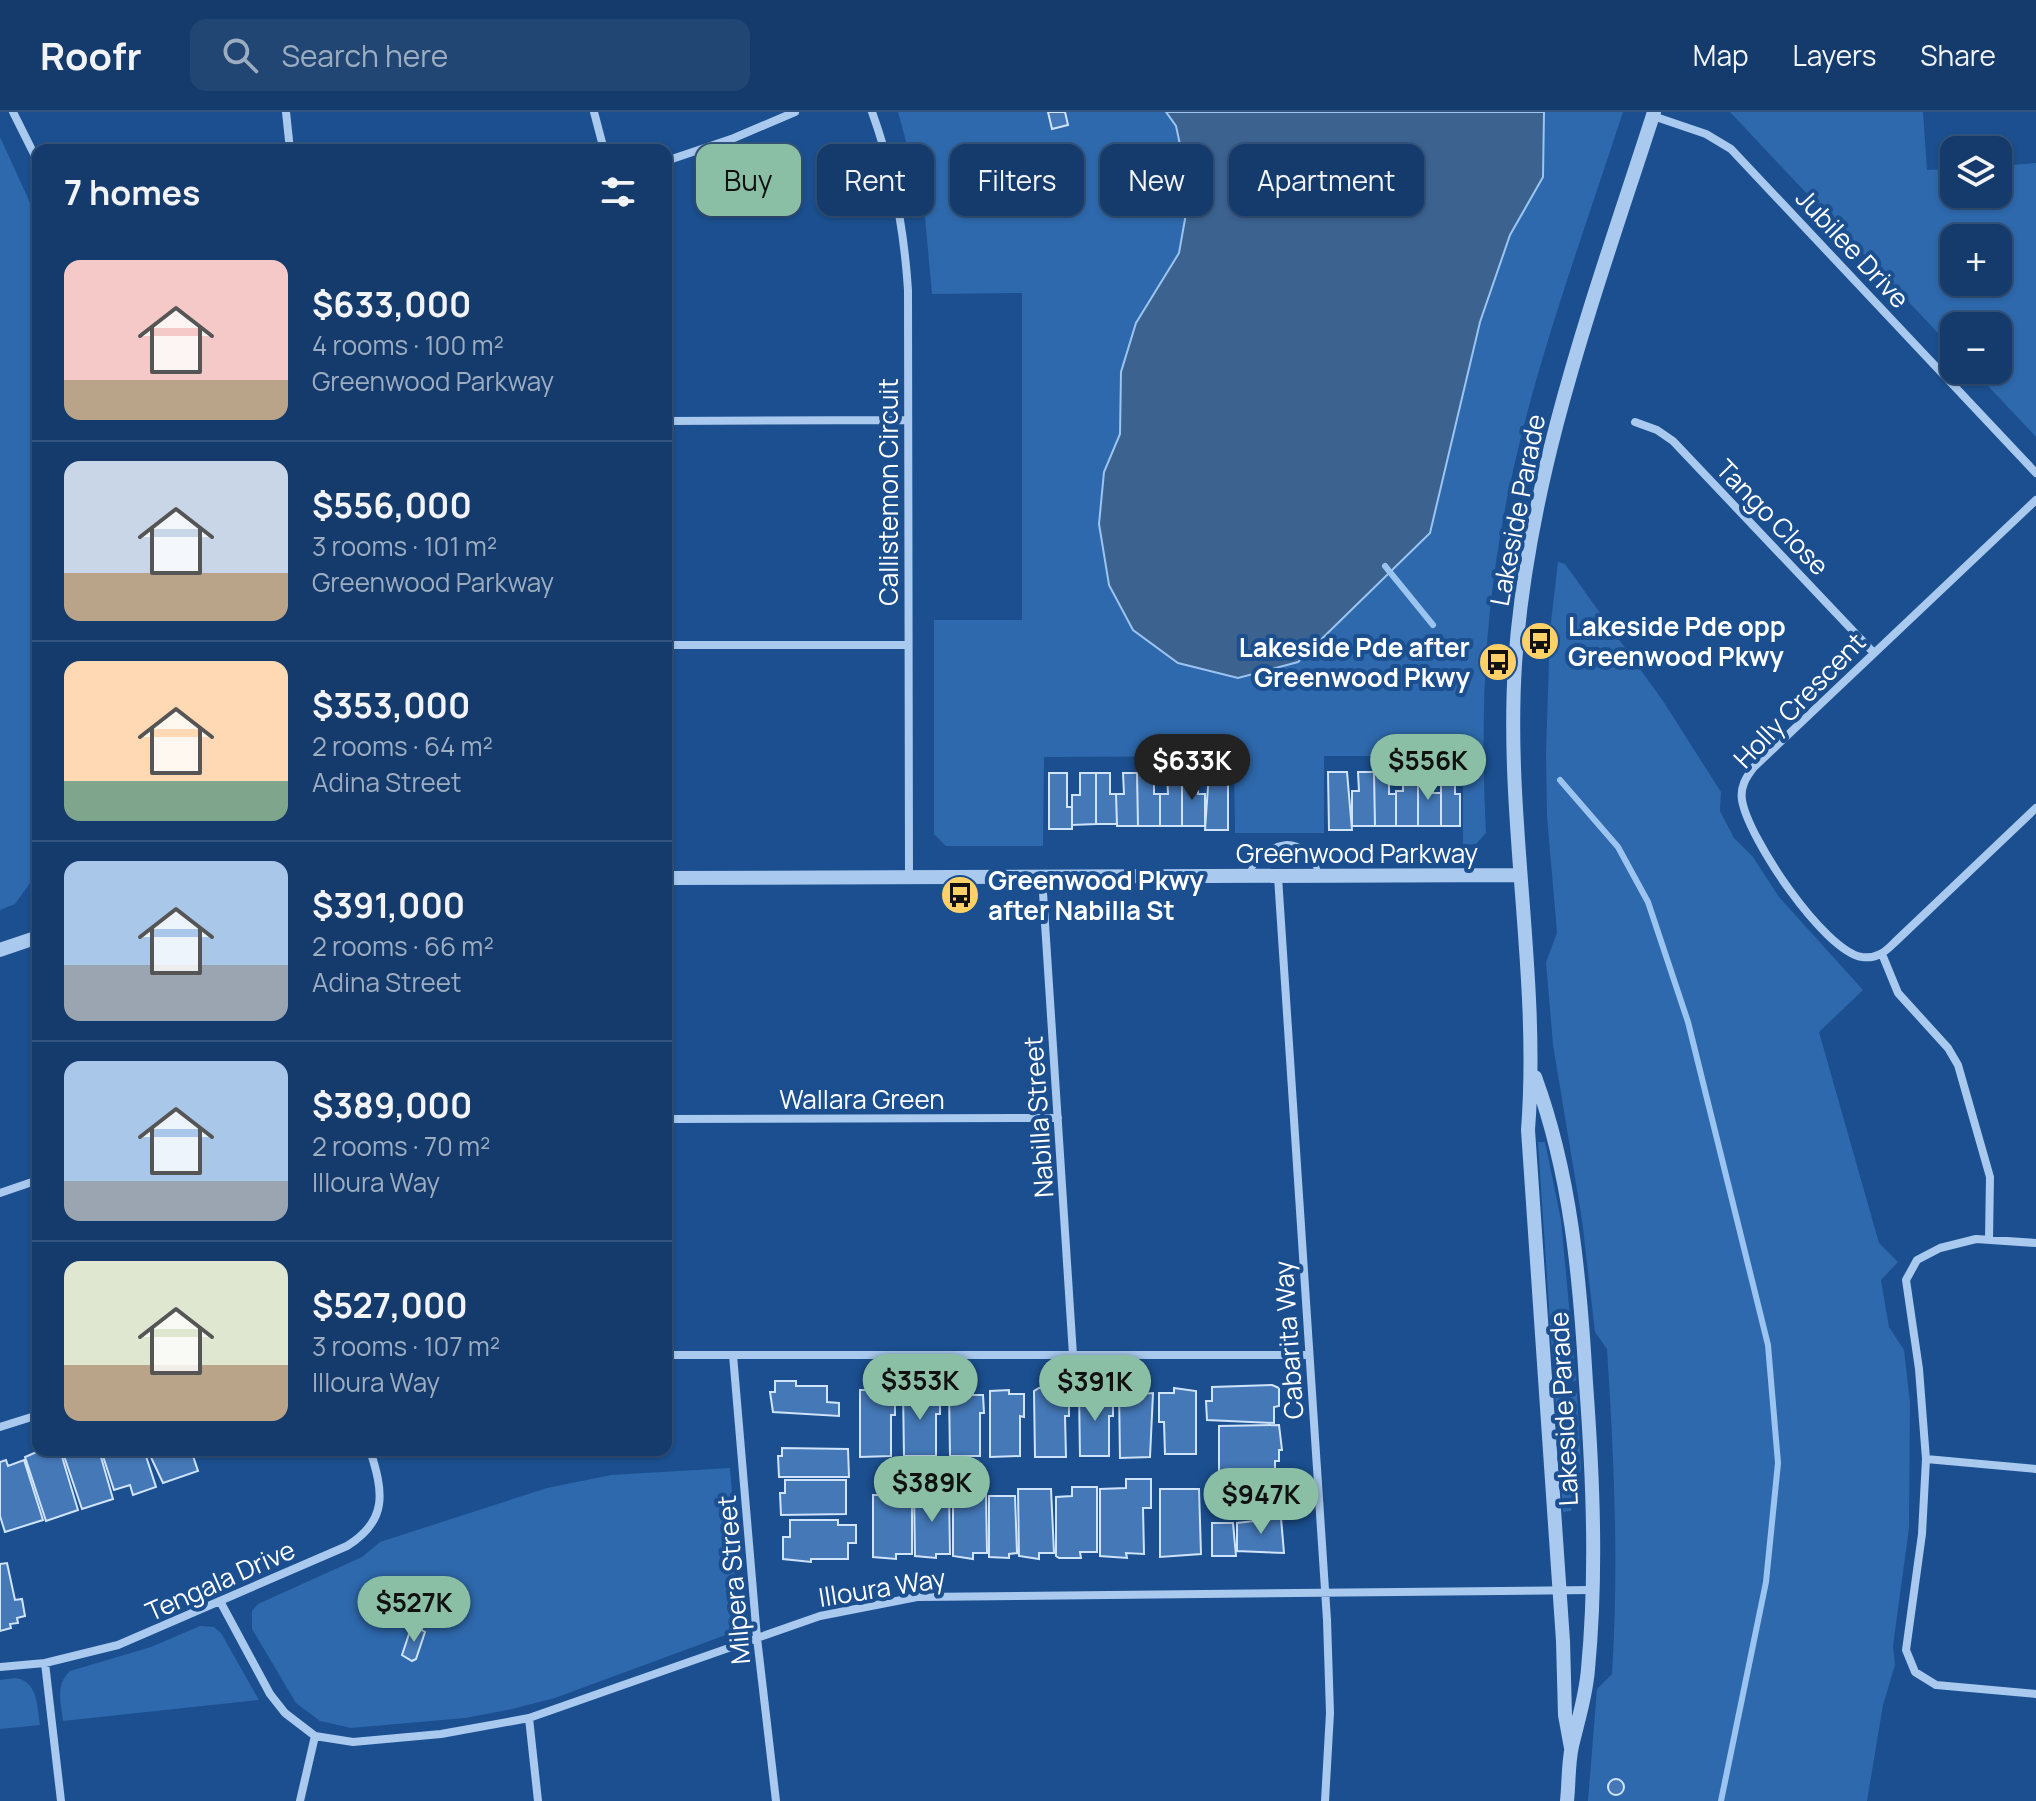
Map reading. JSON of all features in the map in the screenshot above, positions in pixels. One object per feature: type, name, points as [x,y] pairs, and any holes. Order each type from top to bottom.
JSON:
[{"type":"street","points":[[13,112],[32,150]]},
{"type":"street","points":[[286,112],[289,144]]},
{"type":"street","points":[[594,112],[602,144]]},
{"type":"street","points":[[672,159],[734,138],[795,112]]},
{"type":"street","name":"Callistemon Circuit","points":[[872,112],[892,176],[903,231],[908,290],[909,877]]},
{"type":"street","name":"Jubilee Drive","points":[[1654,114],[1706,134],[1740,157],[2036,473]]},
{"type":"street","name":"Lakeside Parade","points":[[1571,1748],[1565,1715],[1528,1130],[1533,1071],[1520,875],[1514,701],[1527,556],[1557,421],[1654,114]]},
{"type":"street","points":[[672,421],[908,420]]},
{"type":"street","name":"Tango Close","points":[[1635,422],[1657,430],[1673,441],[1873,652]]},
{"type":"street","name":"Holly Crescent","points":[[1882,954],[1859,956],[1848,951],[1795,898],[1768,859],[1742,798],[1743,786],[1754,767],[2036,500]]},
{"type":"street","points":[[672,645],[908,645]]},
{"type":"street","points":[[1989,1239],[1990,1177],[1958,1065],[1948,1048],[1898,993],[1882,954],[2034,813]]},
{"type":"street","name":"Greenwood Parkway","points":[[672,878],[1520,875]]},
{"type":"street","name":"Nabilla Street","points":[[1042,877],[1073,1355]]},
{"type":"street","name":"Cabarita Way","points":[[1278,877],[1325,1594],[1330,1713],[1325,1801]]},
{"type":"street","points":[[0,950],[32,939]]},
{"type":"street","name":"Lakeside Parade","points":[[1533,1071],[1559,1156],[1581,1295],[1591,1454],[1592,1590],[1588,1669],[1582,1713],[1571,1748],[1567,1801]]},
{"type":"street","name":"Wallara Green","points":[[672,1119],[1058,1118]]},
{"type":"street","points":[[0,1193],[32,1182]]},
{"type":"street","points":[[2036,1243],[1989,1239],[1965,1241],[1927,1252],[1917,1260],[1906,1280],[1919,1369],[1926,1459],[1922,1534],[1907,1638],[1909,1661],[1924,1680],[1936,1685],[2036,1694]]},
{"type":"street","points":[[672,1355],[1309,1355]]},
{"type":"street","name":"Milpera Street","points":[[733,1355],[757,1638],[776,1801]]},
{"type":"street","points":[[0,1427],[32,1417]]},
{"type":"street","name":"Tengala Drive","points":[[0,1667],[45,1663],[118,1645],[221,1603],[360,1538],[378,1513],[381,1497],[380,1481],[372,1456]]},
{"type":"street","points":[[1926,1459],[2036,1469]]},
{"type":"street","name":"Illoura Way","points":[[221,1603],[270,1694],[285,1713],[315,1736],[353,1742],[389,1740],[529,1718],[837,1611],[917,1597],[1592,1590]]},
{"type":"street","points":[[45,1663],[61,1801]]},
{"type":"street","points":[[529,1718],[538,1801]]},
{"type":"street","points":[[300,1801],[315,1736]]},
{"type":"lane","points":[[1246,878],[1261,855],[1275,844],[1283,843],[1302,849],[1316,865],[1320,877]]},
{"type":"shaded area","points":[[898,112],[1623,112],[1554,322],[1510,483],[1494,574],[1487,648],[1484,722],[1486,833],[1476,844],[1463,845],[1463,756],[1324,756],[1324,833],[1235,833],[1234,756],[1044,757],[1043,846],[946,846],[934,834],[934,620],[1022,620],[1022,293],[932,294],[925,216],[934,216],[934,144],[907,144]]},
{"type":"shaded area","points":[[1166,112],[1544,112],[1543,177],[1510,235],[1480,322],[1430,533],[1298,662],[1238,678],[1178,663],[1133,630],[1109,585],[1099,524],[1104,472],[1120,434],[1121,372],[1136,323],[1179,253],[1186,216],[1213,216],[1213,144],[1180,144],[1176,126]]},
{"type":"shaded area","points":[[1730,112],[1923,112],[1927,170],[1940,170],[1940,208],[2012,208],[2012,165],[2036,163],[2036,437],[1986,384],[2012,384],[2012,312],[1940,312],[1940,335]]},
{"type":"shaded area","points":[[0,137],[32,207],[32,880],[15,904],[0,910]]},
{"type":"shaded area","points":[[1558,562],[1565,564],[1663,701],[1721,792],[1720,811],[1734,838],[1753,857],[1779,897],[1863,990],[1819,1032],[1879,1243],[1898,1262],[1881,1280],[1889,1327],[1904,1350],[1910,1403],[1909,1528],[1893,1646],[1895,1665],[1883,1705],[1867,1801],[1588,1801],[1597,1689],[1612,1674],[1615,1512],[1607,1349],[1595,1332],[1582,1220],[1553,1045],[1546,962],[1557,933],[1547,816],[1546,753],[1550,630]]},
{"type":"shaded area","points":[[1538,1142],[1545,1142],[1561,1220],[1576,1381],[1554,1382]]},
{"type":"shaded area","points":[[1577,1393],[1581,1468],[1571,1511],[1563,1512],[1555,1394]]},
{"type":"shaded area","points":[[730,1468],[742,1616],[739,1626],[731,1633],[555,1698],[465,1718],[351,1728],[320,1721],[296,1703],[252,1629],[252,1611],[258,1604],[362,1557],[380,1542],[547,1488],[611,1475]]},
{"type":"shaded area","points":[[200,1626],[214,1627],[221,1633],[259,1700],[63,1721],[61,1688],[70,1671],[151,1647]]},
{"type":"shaded area","points":[[0,1680],[23,1680],[32,1689],[40,1725],[0,1729]]},
{"type":"building","points":[[1048,112],[1065,112],[1068,125],[1052,129]]},
{"type":"building","points":[[1209,772],[1228,772],[1228,830],[1205,830]]},
{"type":"building","points":[[1328,772],[1347,772],[1352,830],[1329,830]]},
{"type":"building","points":[[1358,772],[1374,772],[1375,826],[1352,826],[1352,791],[1359,791]]},
{"type":"building","points":[[1374,772],[1389,772],[1389,794],[1396,794],[1396,826],[1375,826]]},
{"type":"building","points":[[1403,772],[1418,772],[1418,826],[1396,826],[1396,791],[1403,791]]},
{"type":"building","points":[[1418,772],[1433,772],[1433,793],[1441,793],[1441,826],[1418,826]]},
{"type":"building","points":[[1049,773],[1067,773],[1067,807],[1072,807],[1072,829],[1049,829]]},
{"type":"building","points":[[1080,773],[1096,773],[1096,824],[1072,825],[1072,795],[1080,795]]},
{"type":"building","points":[[1096,773],[1110,773],[1110,794],[1116,794],[1117,824],[1096,824]]},
{"type":"building","points":[[1123,773],[1137,773],[1138,826],[1117,826],[1116,794],[1124,794]]},
{"type":"building","points":[[1137,773],[1154,773],[1154,794],[1160,794],[1160,826],[1138,826]]},
{"type":"building","points":[[1167,773],[1182,773],[1182,826],[1160,826],[1160,794],[1168,794]]},
{"type":"building","points":[[1182,773],[1198,773],[1198,794],[1205,794],[1205,826],[1182,826]]},
{"type":"building","points":[[1441,773],[1455,773],[1455,794],[1460,794],[1460,826],[1441,826]]},
{"type":"building","points":[[775,1381],[796,1381],[796,1386],[827,1386],[827,1402],[839,1403],[839,1416],[773,1412],[770,1392],[775,1392]]},
{"type":"building","points":[[1272,1385],[1279,1388],[1279,1406],[1274,1407],[1274,1423],[1207,1420],[1206,1401],[1212,1401],[1212,1387]]},
{"type":"building","points":[[915,1386],[923,1386],[923,1393],[940,1393],[940,1414],[936,1414],[936,1456],[904,1456],[903,1390],[915,1390]]},
{"type":"building","points":[[870,1387],[878,1387],[879,1394],[895,1393],[895,1415],[891,1415],[891,1456],[860,1457],[860,1390],[870,1390]]},
{"type":"building","points":[[1129,1387],[1140,1387],[1140,1394],[1153,1393],[1150,1457],[1120,1458],[1119,1390],[1129,1390]]},
{"type":"building","points":[[969,1388],[969,1395],[983,1395],[980,1456],[950,1456],[949,1390]]},
{"type":"building","points":[[1053,1388],[1053,1395],[1069,1395],[1069,1416],[1065,1416],[1066,1457],[1035,1457],[1034,1391]]},
{"type":"building","points":[[1097,1388],[1098,1394],[1113,1394],[1113,1416],[1109,1416],[1109,1456],[1080,1456],[1079,1391]]},
{"type":"building","points":[[1174,1388],[1196,1391],[1196,1454],[1165,1454],[1164,1422],[1159,1422],[1159,1393],[1174,1393]]},
{"type":"building","points":[[1009,1390],[1009,1394],[1024,1394],[1024,1417],[1020,1416],[1020,1456],[990,1457],[990,1391]]},
{"type":"building","points":[[1279,1425],[1282,1450],[1279,1450],[1279,1461],[1275,1461],[1275,1478],[1254,1478],[1254,1469],[1219,1471],[1219,1426]]},
{"type":"building","points":[[782,1448],[848,1449],[849,1477],[779,1477],[778,1456],[782,1456]]},
{"type":"building","points":[[32,1454],[62,1456],[78,1510],[46,1521],[25,1457]]},
{"type":"building","points":[[64,1456],[101,1456],[113,1499],[82,1509]]},
{"type":"building","points":[[103,1456],[146,1456],[156,1487],[133,1495],[130,1485],[114,1490]]},
{"type":"building","points":[[150,1456],[193,1456],[198,1471],[163,1483]]},
{"type":"building","points":[[6,1460],[8,1466],[24,1460],[43,1520],[5,1532],[0,1516],[0,1462]]},
{"type":"building","points":[[1126,1479],[1151,1479],[1151,1508],[1143,1508],[1144,1554],[1126,1553],[1127,1558],[1100,1556],[1100,1489],[1126,1488]]},
{"type":"building","points":[[785,1480],[846,1480],[846,1514],[781,1515],[780,1493],[785,1493]]},
{"type":"building","points":[[1215,1480],[1283,1480],[1285,1502],[1280,1502],[1280,1516],[1215,1514]]},
{"type":"building","points":[[1072,1487],[1097,1487],[1097,1552],[1080,1552],[1081,1558],[1059,1558],[1056,1556],[1056,1497],[1072,1496]]},
{"type":"building","points":[[1018,1489],[1051,1489],[1054,1553],[1039,1553],[1039,1559],[1019,1556]]},
{"type":"building","points":[[1160,1489],[1199,1489],[1201,1554],[1160,1557]]},
{"type":"building","points":[[914,1492],[949,1492],[950,1554],[936,1554],[936,1558],[915,1556]]},
{"type":"building","points":[[953,1492],[986,1492],[987,1553],[973,1553],[973,1559],[953,1556]]},
{"type":"building","points":[[873,1495],[912,1495],[912,1554],[896,1554],[896,1559],[873,1557]]},
{"type":"building","points":[[989,1496],[1015,1496],[1017,1553],[1009,1554],[1009,1558],[989,1557]]},
{"type":"building","points":[[1281,1518],[1284,1553],[1237,1551],[1237,1523]]},
{"type":"building","points":[[790,1520],[838,1520],[838,1525],[856,1525],[856,1543],[848,1543],[848,1559],[811,1559],[811,1562],[783,1559],[783,1537],[790,1537]]},
{"type":"building","points":[[1212,1523],[1233,1523],[1236,1556],[1212,1556]]},
{"type":"building","points":[[7,1563],[15,1600],[22,1599],[25,1616],[17,1618],[18,1623],[10,1624],[11,1628],[0,1631],[0,1564]]},
{"type":"building","points":[[415,1626],[425,1632],[416,1659],[412,1661],[402,1655],[411,1628]]},
{"type":"building","points":[[1616,1779],[1622,1781],[1622,1793],[1616,1795],[1610,1793],[1608,1787],[1610,1781]]},
{"type":"waterway","points":[[1385,566],[1433,625]]},
{"type":"waterway","points":[[1560,780],[1618,847],[1648,902],[1688,1022],[1768,1345],[1778,1463],[1766,1582],[1721,1801]]},
{"type":"place","name":"Lakeside Pde opp Greenwood Pkwy","points":[[1540,641]]},
{"type":"place","name":"Lakeside Pde after Greenwood Pkwy","points":[[1498,662]]},
{"type":"place","name":"Greenwood Pkwy after Nabilla St","points":[[960,895]]}]
